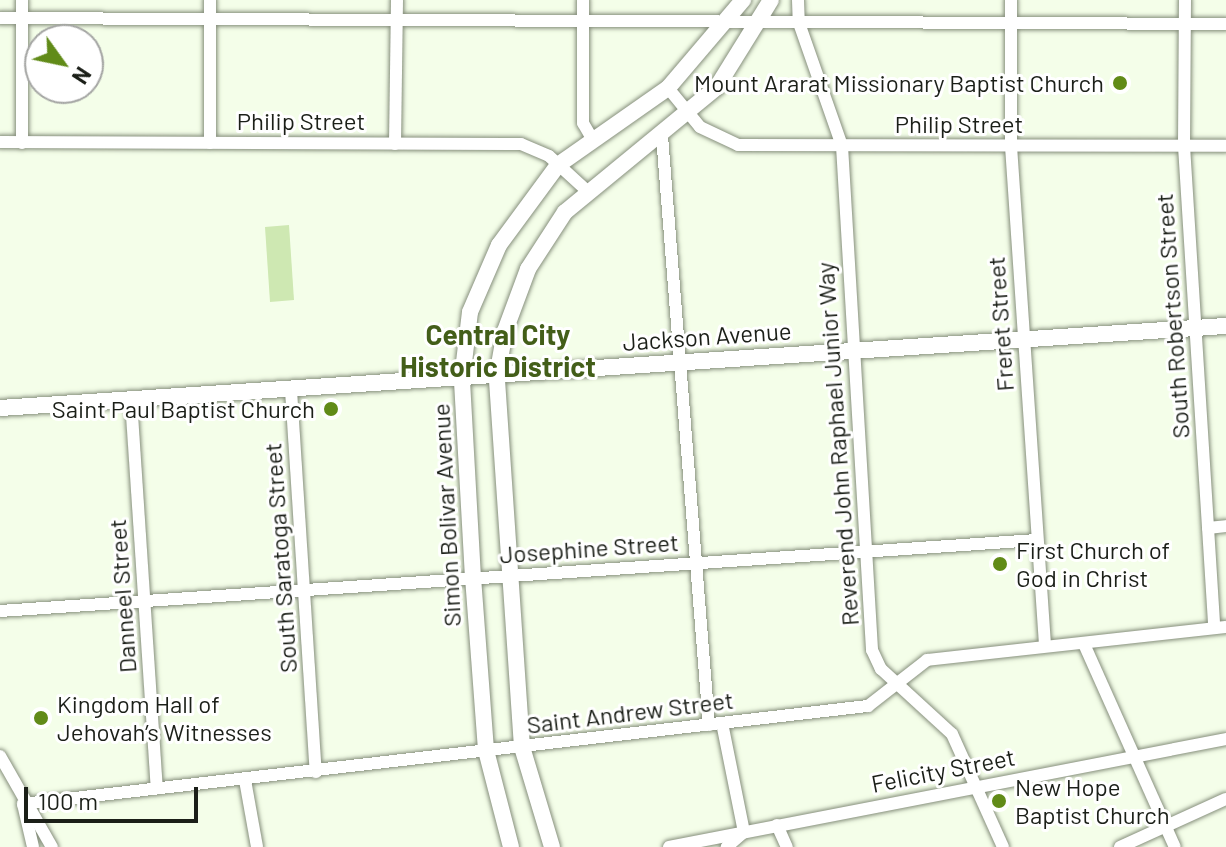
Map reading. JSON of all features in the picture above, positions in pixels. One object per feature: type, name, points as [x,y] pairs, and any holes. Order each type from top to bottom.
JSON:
[{"type":"street","points":[[22,0],[22,143]]},
{"type":"street","points":[[210,0],[210,143]]},
{"type":"street","points":[[395,144],[397,0]]},
{"type":"street","points":[[583,0],[583,123],[591,137]]},
{"type":"street","name":"Simon Bolivar Avenue","points":[[511,847],[486,750],[462,379],[470,312],[485,273],[558,165],[591,137],[668,88],[730,21],[743,0]]},
{"type":"street","points":[[552,847],[522,747],[508,576],[497,376],[528,269],[585,189],[689,114],[734,67],[762,22],[771,0]]},
{"type":"street","name":"Reverend John Raphael Junior Way","points":[[798,0],[799,23],[842,146],[872,650],[899,685],[946,725],[1003,847]]},
{"type":"street","name":"Freret Street","points":[[1011,0],[1011,146],[1045,645]]},
{"type":"street","name":"South Robertson Street","points":[[1185,0],[1184,146],[1193,329],[1208,528],[1220,628]]},
{"type":"street","points":[[0,18],[1226,24]]},
{"type":"street","name":"Philip Street","points":[[668,88],[689,114],[725,142],[842,146],[1226,146]]},
{"type":"street","points":[[662,136],[696,563],[715,724],[744,832],[727,847]]},
{"type":"street","name":"Philip Street","points":[[0,142],[521,144],[558,165],[585,189]]},
{"type":"street","name":"Jackson Avenue","points":[[0,408],[1226,326]]},
{"type":"street","name":"South Saratoga Street","points":[[291,390],[316,772]]},
{"type":"street","name":"Danneel Street","points":[[131,400],[157,788]]},
{"type":"street","points":[[1208,528],[1226,526]]},
{"type":"street","name":"Josephine Street","points":[[0,611],[1036,540]]},
{"type":"street","name":"Saint Andrew Street","points":[[23,804],[868,706],[899,685],[927,660],[1220,628]]},
{"type":"street","points":[[1084,644],[1175,847]]},
{"type":"street","name":"Felicity Street","points":[[669,847],[975,785],[1226,739]]},
{"type":"street","points":[[0,756],[0,765],[23,804],[33,847]]},
{"type":"street","points":[[245,780],[257,847]]},
{"type":"street","points":[[1120,847],[1226,799]]},
{"type":"street","points":[[23,804],[38,815],[52,847]]},
{"type":"street","points":[[777,825],[787,847]]},
{"type":"green space","points":[[289,225],[294,300],[270,302],[265,227]]},
{"type":"place","name":"Mount Ararat Missionary Baptist Church","points":[[1120,83]]},
{"type":"place","name":"Saint Paul Baptist Church","points":[[331,409]]},
{"type":"place","name":"First Church of God in Christ","points":[[1000,564]]},
{"type":"place","name":"Kingdom Hall of Jehovah’s Witnesses","points":[[41,718]]},
{"type":"place","name":"New Hope Baptist Church","points":[[999,801]]},
{"type":"district","name":"Central City Historic District","points":[[498,350]]}]
